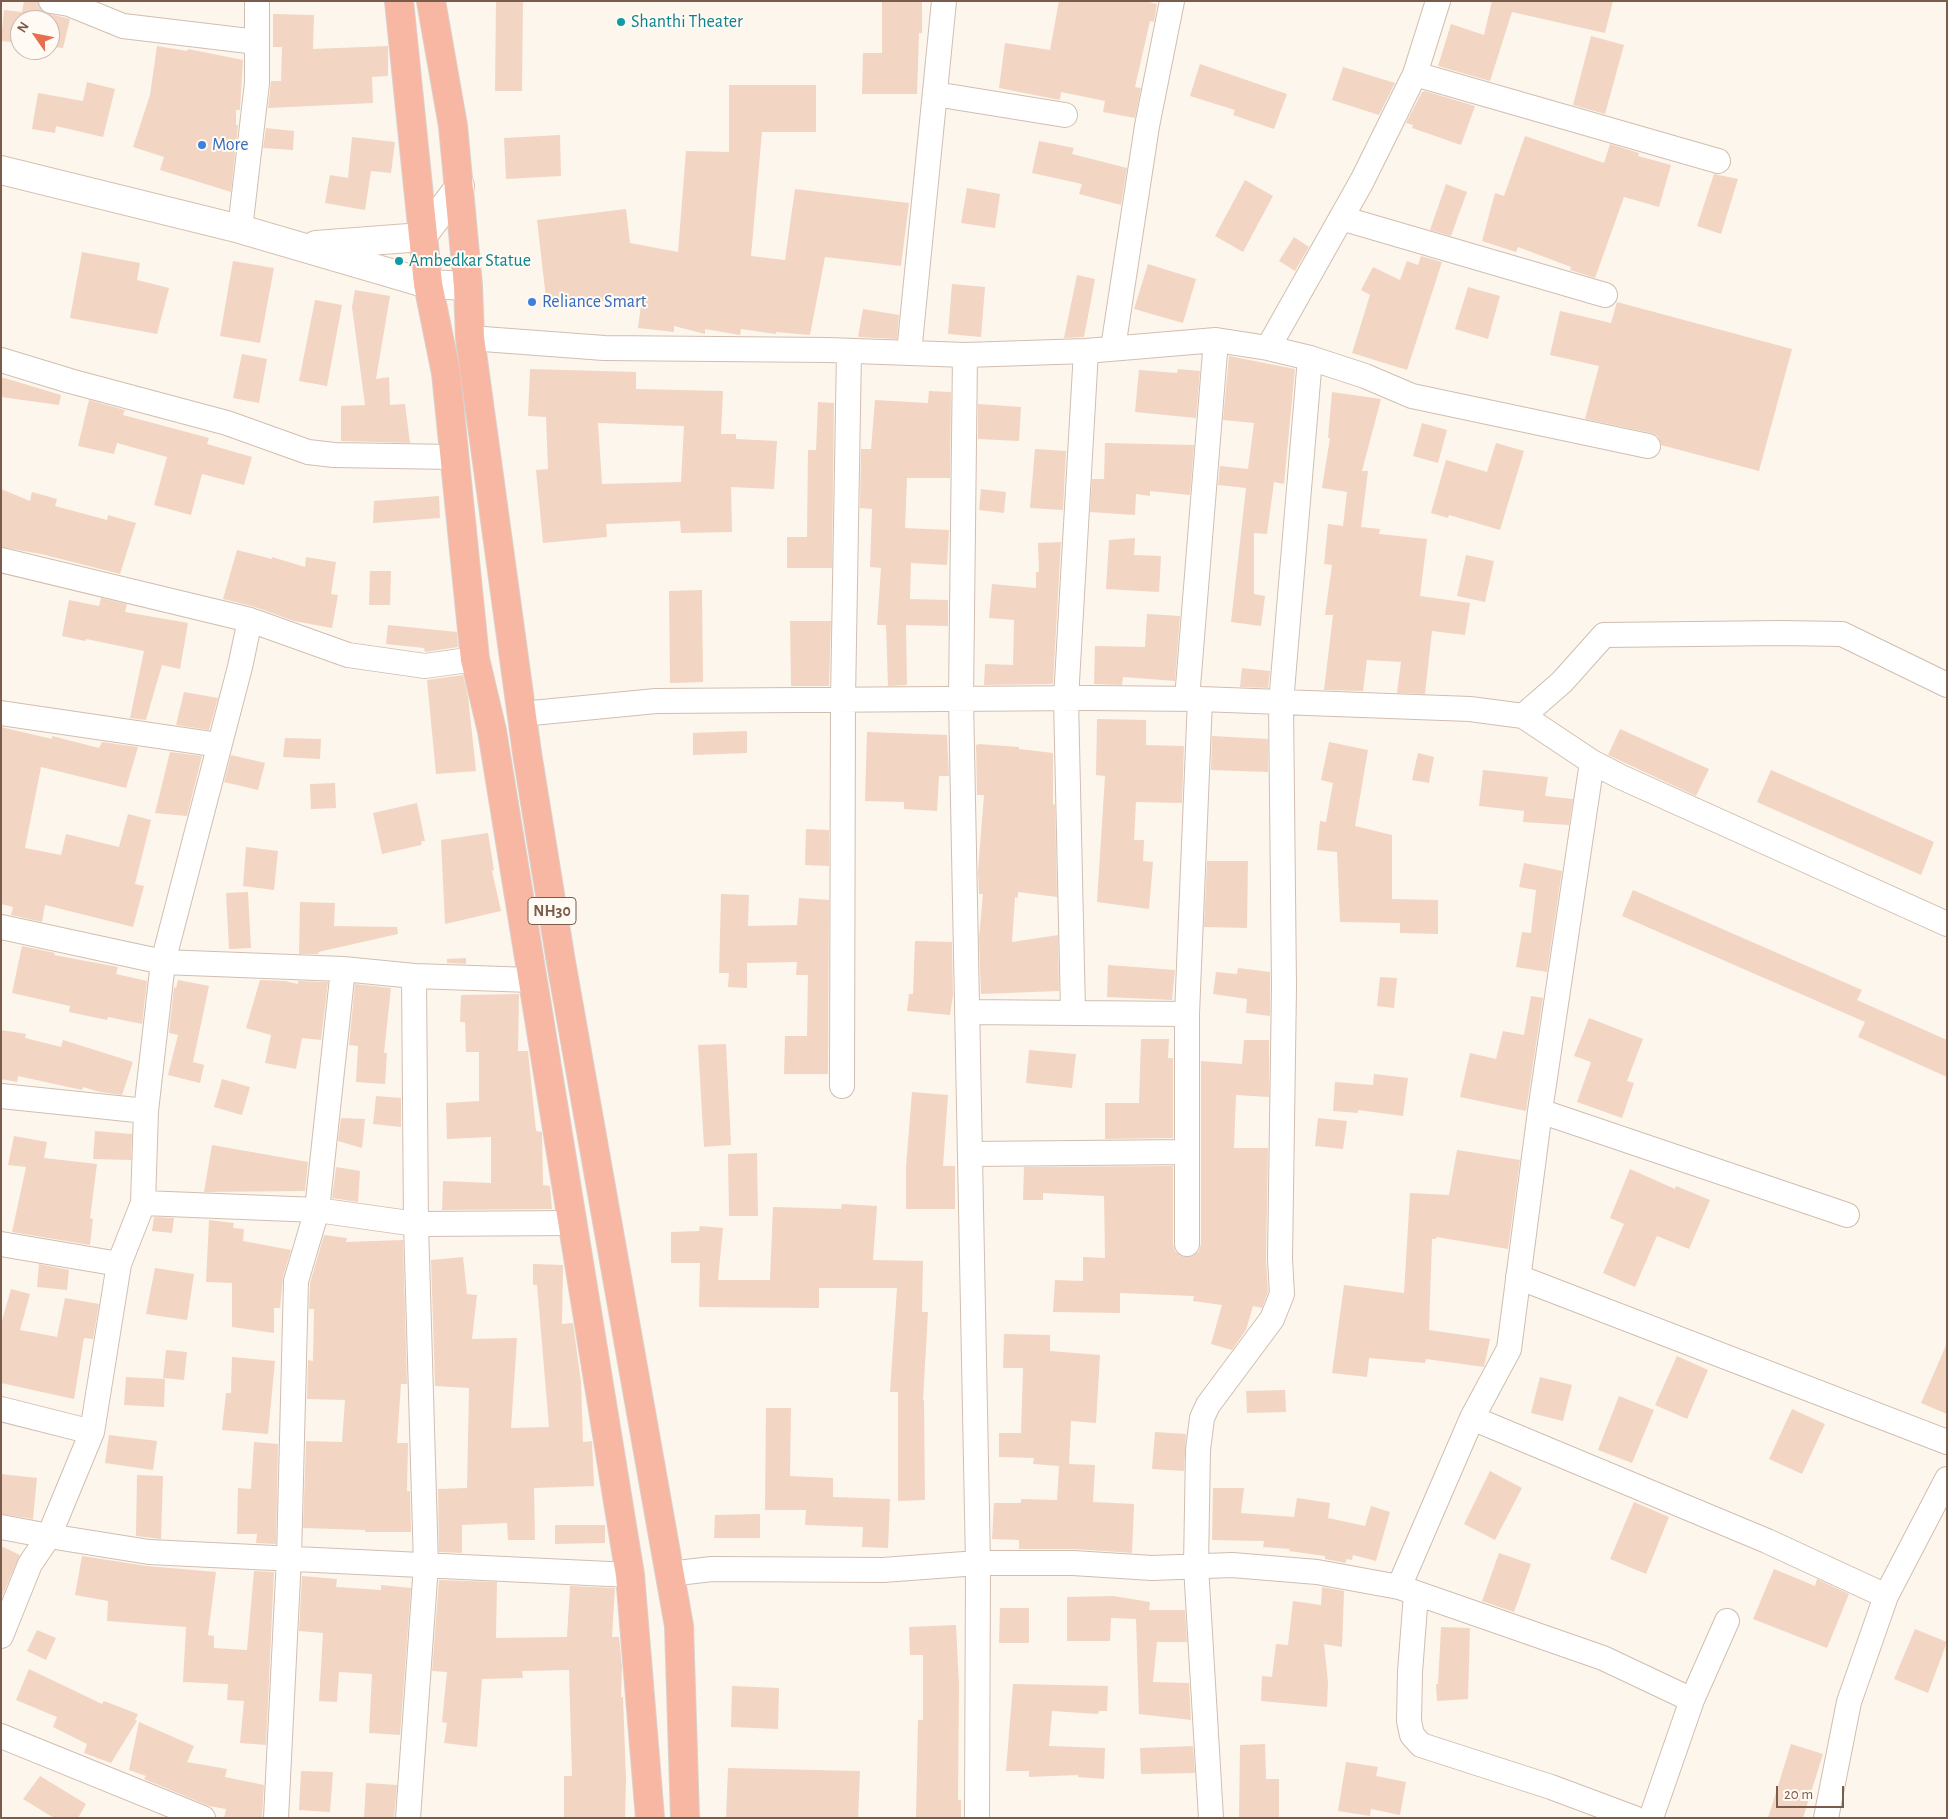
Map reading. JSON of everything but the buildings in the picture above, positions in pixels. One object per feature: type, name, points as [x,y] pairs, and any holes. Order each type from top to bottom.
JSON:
[{"type":"highway","name":"NH30","points":[[399,1],[413,124],[422,236],[428,284],[446,373],[475,659],[492,731],[630,1575],[650,1818]]},
{"type":"highway","name":"NH30","points":[[431,1],[453,126],[460,186],[470,338],[522,714],[561,962],[679,1626],[685,1818]]},
{"type":"street","points":[[240,229],[257,83],[257,1]]},
{"type":"street","points":[[910,353],[944,1]]},
{"type":"street","points":[[1113,348],[1146,126],[1172,1]]},
{"type":"street","points":[[1268,348],[1341,218],[1415,74],[1438,1]]},
{"type":"street","points":[[64,2],[123,26],[257,42]]},
{"type":"street","points":[[1415,74],[1718,161]]},
{"type":"street","points":[[935,94],[1065,115]]},
{"type":"street","points":[[1,170],[240,229],[428,284],[468,286]]},
{"type":"street","points":[[300,246],[422,236],[460,186]]},
{"type":"street","points":[[1341,218],[1605,295]]},
{"type":"street","points":[[470,338],[604,348],[849,351],[965,355],[1086,351],[1216,340],[1268,348],[1310,358],[1365,376],[1412,396],[1490,412],[1572,432],[1648,446]]},
{"type":"street","points":[[1187,1244],[1187,1014],[1193,699],[1216,340]]},
{"type":"street","points":[[842,1086],[843,699],[849,351]]},
{"type":"street","points":[[1073,1012],[1066,698],[1086,351]]},
{"type":"street","points":[[965,355],[961,699],[978,1563],[977,1818]]},
{"type":"street","points":[[1211,1818],[1196,1566],[1198,1450],[1202,1418],[1208,1405],[1272,1319],[1282,1294],[1280,1259],[1284,986],[1281,703],[1310,358]]},
{"type":"street","points":[[1,360],[70,381],[227,423],[308,452],[334,455],[454,457]]},
{"type":"street","points":[[1,560],[250,620],[348,655],[425,666],[475,659]]},
{"type":"street","points":[[1,1636],[30,1564],[49,1536],[92,1432],[119,1264],[143,1203],[146,1111],[163,962],[240,667],[250,620]]},
{"type":"street","points":[[1523,716],[1562,682],[1604,635],[1782,632],[1842,634],[1947,684]]},
{"type":"street","points":[[522,714],[656,702],[1066,698],[1193,699],[1470,709],[1523,716],[1592,762],[1729,827],[1947,924]]},
{"type":"street","points":[[1,713],[219,746]]},
{"type":"street","points":[[1592,762],[1540,1111],[1509,1349],[1472,1418],[1407,1591],[1410,1672],[1409,1722],[1412,1735],[1421,1745],[1551,1787],[1634,1818]]},
{"type":"street","points":[[1,927],[163,962],[342,969],[414,976],[532,980]]},
{"type":"street","points":[[276,1818],[289,1557],[296,1281],[317,1210],[342,969]]},
{"type":"street","points":[[408,1818],[426,1565],[416,1224],[414,976]]},
{"type":"street","points":[[968,1012],[1187,1014]]},
{"type":"street","points":[[1,1096],[146,1111]]},
{"type":"street","points":[[1540,1111],[1847,1215]]},
{"type":"street","points":[[971,1154],[1187,1152]]},
{"type":"street","points":[[143,1203],[317,1210],[416,1224],[572,1223]]},
{"type":"street","points":[[1,1244],[119,1264]]},
{"type":"street","points":[[1518,1277],[1947,1442]]},
{"type":"street","points":[[1,1409],[92,1432]]},
{"type":"street","points":[[1472,1418],[1767,1542],[1886,1596]]},
{"type":"street","points":[[1826,1818],[1849,1702],[1886,1596],[1947,1480]]},
{"type":"street","points":[[1,1526],[49,1536],[149,1552],[289,1557],[630,1575]]},
{"type":"street","points":[[669,1574],[712,1569],[883,1570],[978,1563],[1073,1563],[1152,1568],[1271,1566],[1317,1572],[1407,1591],[1603,1658],[1692,1700]]},
{"type":"street","points":[[1651,1818],[1692,1700],[1727,1621]]},
{"type":"street","points":[[1,1736],[197,1817]]},
{"type":"place","name":"Shanthi Theater","points":[[621,22]]},
{"type":"place","name":"More","points":[[202,145]]},
{"type":"place","name":"Ambedkar Statue","points":[[399,261]]},
{"type":"place","name":"Reliance Smart","points":[[532,302]]}]
